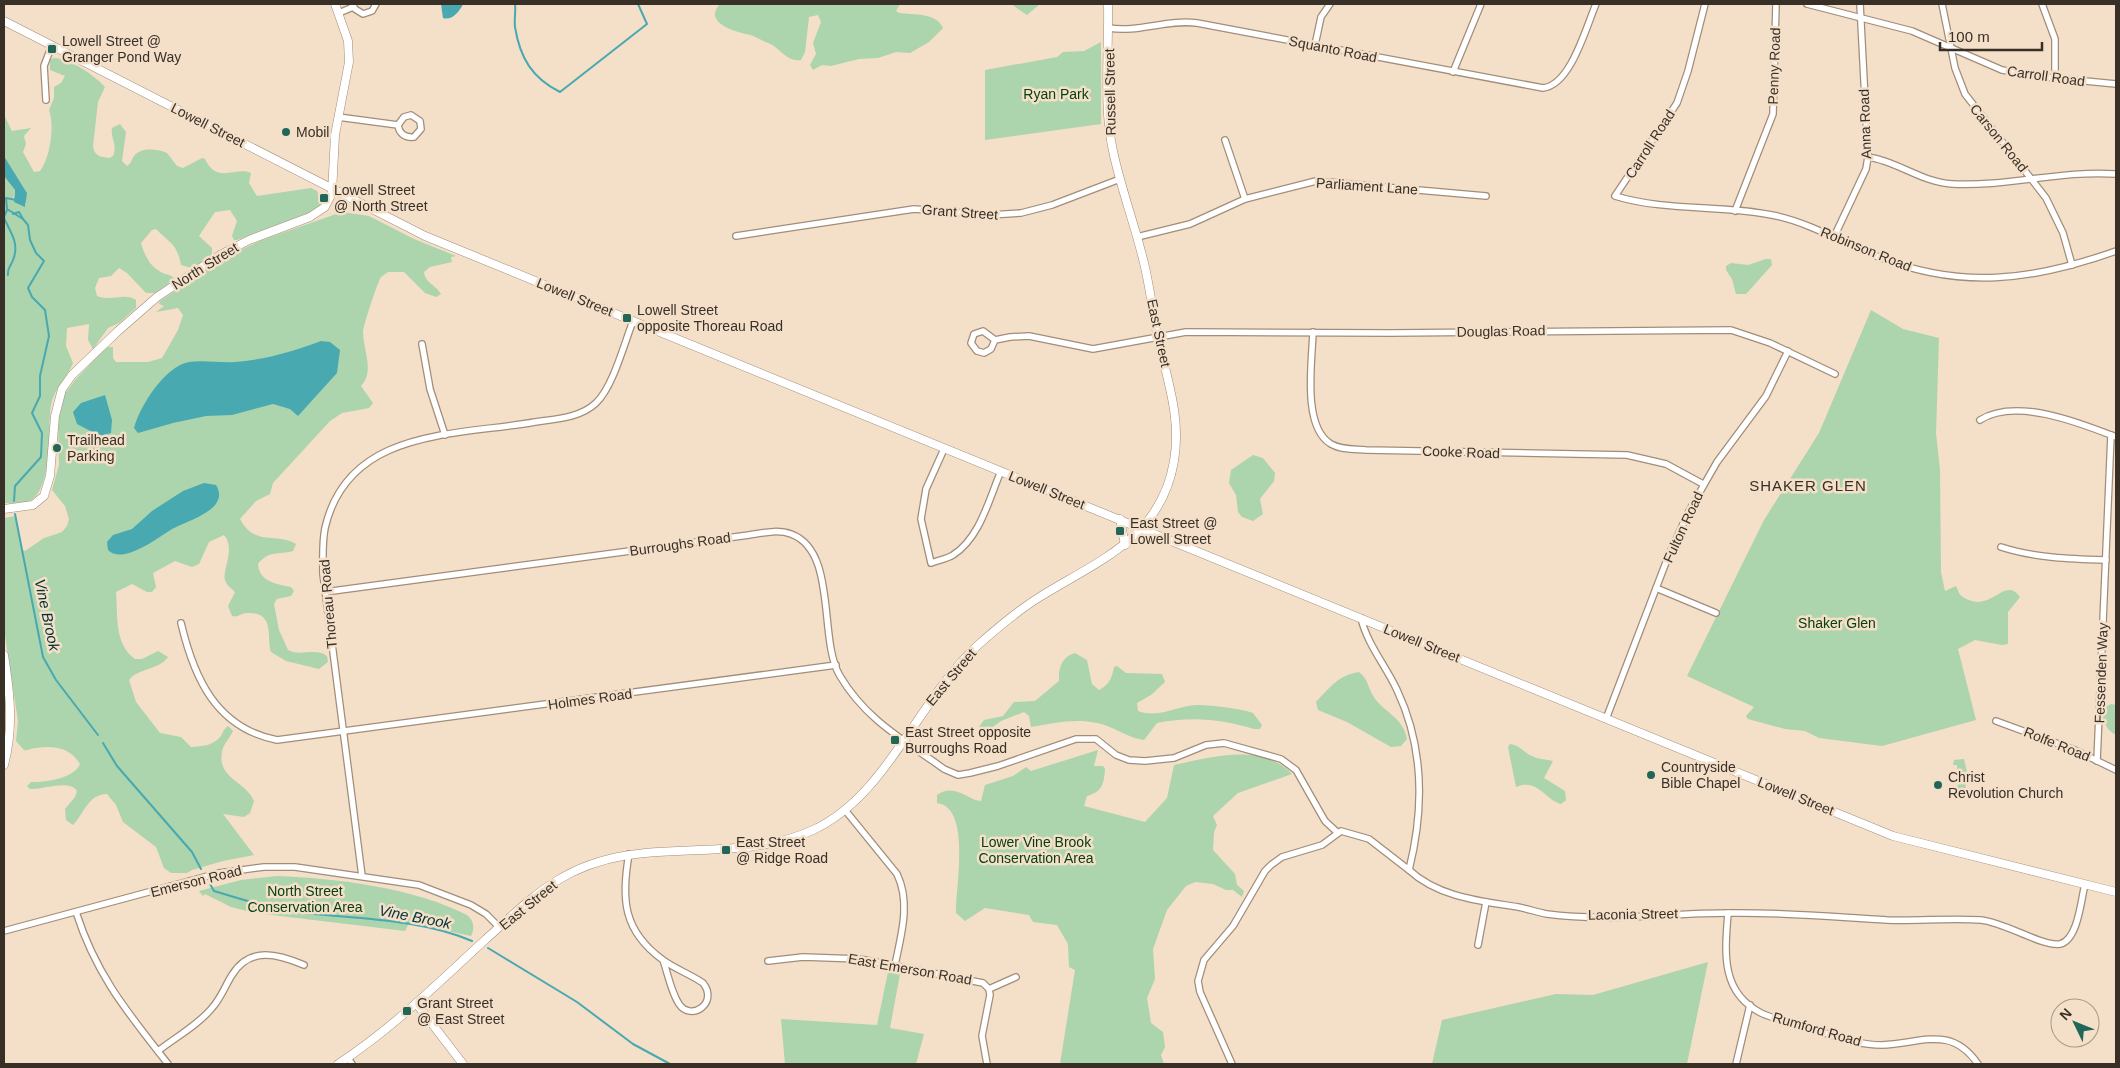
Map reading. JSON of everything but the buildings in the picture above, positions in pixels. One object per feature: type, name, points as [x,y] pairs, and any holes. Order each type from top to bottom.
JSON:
[{"type":"main road","name":"North Street","points":[[4,509],[33,505],[45,494],[50,476],[53,425],[62,389],[75,372],[133,317],[168,290],[232,248],[320,212],[328,202],[332,189],[338,117],[349,62],[348,41],[335,4]]},
{"type":"main road","name":"Russell Street","points":[[1108,4],[1109,128],[1120,179],[1145,266]]},
{"type":"main road","name":"Lowell Street","points":[[4,21],[425,236],[1894,836],[2116,892]]},
{"type":"main road","name":"East Street","points":[[338,1064],[350,1061],[499,927],[540,892],[566,876],[606,859],[629,854],[752,848],[793,838],[817,828],[845,810],[874,780],[943,684],[974,649],[1035,600],[1103,560],[1125,545],[1142,529],[1152,517],[1161,499],[1169,482],[1175,459],[1174,404],[1158,336],[1145,266]]},
{"type":"main road","points":[[1120,519],[1125,545]]},
{"type":"main road","points":[[4,655],[11,715],[11,735],[4,765]]},
{"type":"main road","points":[[416,1003],[463,1064]]},
{"type":"street","points":[[339,13],[353,5],[357,12],[366,14],[372,11],[376,4]]},
{"type":"street","points":[[1315,45],[1321,17],[1330,4]]},
{"type":"street","points":[[1453,72],[1481,4]]},
{"type":"street","name":"Squanto Road","points":[[1109,28],[1123,29],[1182,22],[1535,87],[1547,87],[1556,83],[1567,71],[1596,4]]},
{"type":"street","name":"Carroll Road","points":[[1615,196],[1677,103],[1688,71],[1705,4]]},
{"type":"street","name":"Penny Road","points":[[1735,211],[1773,114],[1776,4]]},
{"type":"street","name":"Carroll Road","points":[[1807,4],[1912,31],[2002,70],[2116,84]]},
{"type":"street","name":"Anna Road","points":[[1834,237],[1866,168],[1868,158],[1860,4]]},
{"type":"street","name":"Carson Road","points":[[1942,4],[1951,48],[1964,94],[2031,177],[2055,215],[2072,265]]},
{"type":"street","points":[[2042,4],[2056,39],[2055,78]]},
{"type":"street","points":[[46,100],[44,66],[52,46]]},
{"type":"street","points":[[338,117],[398,124]]},
{"type":"street","points":[[1225,140],[1245,199]]},
{"type":"street","points":[[1868,158],[1880,160],[1920,177],[1944,183],[1977,184],[2073,173],[2116,174]]},
{"type":"street","name":"Grant Street","points":[[736,236],[914,209],[990,215],[1021,213],[1052,205],[1120,179]]},
{"type":"street","name":"Parliament Lane","points":[[1137,237],[1190,224],[1219,209],[1245,199],[1308,182],[1324,181],[1486,196]]},
{"type":"street","name":"Robinson Road","points":[[1615,196],[1648,204],[1735,211],[1784,218],[1898,264],[1944,276],[2003,278],[2038,274],[2116,251]]},
{"type":"street","name":"Thoreau Road","points":[[362,876],[323,574],[325,528],[332,508],[352,476],[370,460],[404,443],[445,435],[517,426],[582,413],[596,403],[605,391],[633,321]]},
{"type":"street","name":"Douglas Road","points":[[995,340],[1010,336],[1029,336],[1093,349],[1186,332],[1731,330],[1788,351],[1835,374]]},
{"type":"street","points":[[983,331],[995,340],[991,349],[984,353],[977,352],[971,343],[974,334],[983,331]]},
{"type":"street","name":"Cooke Road","points":[[1313,332],[1312,384],[1315,425],[1324,439],[1333,445],[1366,450],[1627,456],[1666,464],[1703,484]]},
{"type":"street","points":[[422,344],[430,389],[445,435]]},
{"type":"street","name":"Fulton Road","points":[[1606,719],[1671,550],[1703,484],[1766,396],[1788,351]]},
{"type":"street","points":[[1980,420],[2009,410],[2019,410],[2053,417],[2114,436]]},
{"type":"street","name":"Fessenden Way","points":[[2097,761],[2106,560],[2114,436]]},
{"type":"street","points":[[944,449],[926,489],[921,520],[931,562],[953,556],[969,542],[982,517],[1001,471]]},
{"type":"street","name":"Burroughs Road","points":[[325,592],[749,535],[774,532],[790,534],[805,542],[815,557],[838,673],[860,706],[871,717],[944,769],[958,775],[998,766],[1076,739],[1096,739],[1116,755],[1129,760],[1145,761],[1174,758],[1206,745],[1224,743],[1281,759],[1296,770],[1325,821],[1338,833]]},
{"type":"street","points":[[2001,548],[2059,558],[2106,560]]},
{"type":"street","points":[[1656,588],[1716,613]]},
{"type":"street","points":[[1232,1064],[1200,992],[1198,981],[1204,960],[1233,926],[1265,871],[1282,857],[1322,845],[1338,833],[1348,831],[1369,839],[1409,870],[1418,820],[1418,763],[1415,738],[1398,690],[1364,631],[1361,618]]},
{"type":"street","name":"Holmes Road","points":[[181,623],[189,656],[207,693],[220,710],[239,726],[257,736],[277,740],[836,665]]},
{"type":"street","name":"Rolfe Road","points":[[1996,720],[2075,750],[2116,770]]},
{"type":"street","points":[[845,810],[897,874],[902,884],[905,909],[895,965]]},
{"type":"street","points":[[629,854],[624,896],[629,918],[640,937],[663,960],[703,983],[706,987],[708,998],[702,1007],[697,1010],[686,1010],[678,1003],[663,960]]},
{"type":"street","name":"Emerson Road","points":[[4,931],[231,870],[264,867],[295,867],[419,885],[444,893],[486,914],[499,927]]},
{"type":"street","name":"Laconia Street","points":[[1409,870],[1427,885],[1486,902],[1565,915],[1608,916],[1728,912],[1902,920],[1983,920],[2005,925],[2056,944],[2066,941],[2072,935],[2085,884]]},
{"type":"street","points":[[1478,945],[1486,902]]},
{"type":"street","points":[[76,912],[90,952],[109,988],[168,1064]]},
{"type":"street","name":"Rumford Road","points":[[1728,912],[1726,966],[1740,998],[1760,1012],[1856,1043],[1883,1045],[1934,1038],[1949,1040],[1961,1046],[1978,1064]]},
{"type":"street","points":[[158,1051],[211,1010],[219,1000],[233,973],[246,959],[264,953],[281,955],[304,965]]},
{"type":"street","name":"East Emerson Road","points":[[768,961],[803,957],[842,957],[895,965],[983,983],[989,989],[990,995],[982,1036],[982,1051],[987,1064]]},
{"type":"street","name":"East Emerson Road","points":[[989,989],[1016,977]]},
{"type":"street","points":[[1736,1064],[1750,1005]]},
{"type":"green space","points":[[720,4],[900,4],[896,11],[899,13],[930,17],[940,23],[943,28],[929,42],[910,53],[896,52],[878,58],[859,59],[831,66],[822,65],[813,70],[810,65],[816,54],[813,43],[821,22],[818,15],[809,17],[805,52],[801,60],[796,60],[787,57],[768,43],[722,25],[715,16]]},
{"type":"green space","points":[[1011,4],[1040,4],[1027,15]]},
{"type":"green space","name":"Ryan Park","points":[[1101,42],[1101,124],[985,140],[985,70],[1057,57],[1063,52],[1084,51]]},
{"type":"green space","points":[[54,58],[68,61],[82,68],[105,87],[98,102],[93,146],[98,155],[109,158],[113,156],[115,148],[112,128],[120,124],[126,132],[122,161],[127,166],[137,153],[145,150],[167,153],[177,166],[183,168],[202,158],[215,171],[221,173],[245,171],[251,173],[249,183],[257,196],[311,188],[317,191],[321,203],[316,210],[237,240],[234,240],[232,236],[237,221],[230,210],[215,212],[199,236],[212,248],[212,255],[192,268],[181,265],[178,253],[173,245],[156,229],[152,230],[141,243],[146,256],[157,270],[175,279],[155,293],[146,293],[127,273],[119,268],[111,276],[99,278],[95,288],[97,296],[102,298],[132,298],[136,300],[136,308],[119,323],[108,328],[93,349],[88,340],[89,324],[67,328],[66,346],[73,363],[55,393],[51,405],[48,459],[42,486],[36,496],[27,502],[4,503],[4,176],[15,190],[13,198],[26,206],[26,191],[4,156],[4,115],[12,131],[31,128],[24,136],[26,144],[23,152],[34,172],[40,171],[44,166],[49,150],[52,124],[49,110],[54,98],[54,87],[61,83],[65,76],[50,70],[50,60]]},
{"type":"green space","name":"North Street Conservation Area","points":[[342,212],[369,216],[414,239],[456,256],[451,257],[452,262],[430,267],[424,272],[426,279],[441,294],[436,297],[425,293],[404,272],[388,272],[381,277],[365,321],[363,332],[368,367],[365,380],[361,386],[373,403],[369,408],[342,413],[330,421],[273,483],[270,494],[256,501],[240,519],[252,533],[296,544],[293,551],[266,557],[258,564],[259,570],[270,581],[291,587],[294,591],[291,596],[277,599],[274,604],[279,630],[288,650],[298,653],[322,653],[327,656],[328,662],[319,669],[286,661],[271,652],[268,627],[262,617],[247,613],[232,616],[228,606],[235,592],[225,580],[229,546],[224,535],[209,542],[199,564],[192,567],[175,561],[153,573],[156,587],[152,592],[147,592],[132,584],[116,592],[118,629],[123,646],[128,653],[135,659],[142,659],[158,651],[168,657],[129,680],[136,702],[160,733],[181,737],[191,747],[208,745],[215,742],[228,726],[233,731],[223,748],[221,758],[223,766],[226,772],[250,794],[254,801],[250,813],[244,817],[223,814],[254,855],[223,861],[187,873],[171,873],[164,868],[156,847],[123,822],[116,805],[107,794],[95,797],[73,825],[66,820],[65,809],[75,797],[77,791],[62,785],[35,789],[30,789],[27,786],[31,782],[43,782],[66,776],[77,769],[80,764],[67,751],[43,747],[24,750],[16,741],[18,721],[4,629],[4,518],[16,516],[22,550],[25,551],[44,538],[62,532],[67,526],[69,519],[65,506],[52,490],[59,465],[58,420],[64,395],[75,380],[107,347],[113,347],[113,358],[116,362],[148,362],[162,358],[178,330],[183,315],[178,308],[156,312],[164,306],[159,304],[160,301],[228,256],[262,240]]},
{"type":"green space","points":[[1771,259],[1772,265],[1746,294],[1736,294],[1726,266],[1731,263],[1748,265]]},
{"type":"green space","name":"Shaker Glen","points":[[1871,310],[1903,329],[1939,338],[1936,433],[1940,470],[1941,572],[1945,591],[1956,586],[1960,595],[1971,601],[1980,602],[2008,590],[2014,591],[2020,597],[2008,612],[2008,644],[2002,645],[1975,640],[1958,649],[1976,720],[1882,746],[1819,738],[1805,731],[1785,729],[1748,719],[1746,716],[1754,707],[1687,676],[1764,520],[1819,433]]},
{"type":"green space","points":[[1253,455],[1263,458],[1275,473],[1274,481],[1260,499],[1263,514],[1253,521],[1242,517],[1238,512],[1236,495],[1229,483],[1231,470]]},
{"type":"green space","points":[[1075,653],[1087,660],[1092,684],[1099,690],[1108,683],[1114,667],[1117,666],[1126,673],[1162,674],[1165,682],[1151,695],[1137,703],[1138,711],[1161,713],[1199,705],[1218,706],[1253,713],[1262,725],[1260,729],[1254,729],[1218,721],[1194,719],[1170,721],[1157,723],[1144,740],[1103,725],[1089,722],[1064,722],[1031,727],[1029,716],[1024,712],[1001,721],[986,732],[977,730],[984,720],[1003,716],[1014,702],[1035,701],[1059,681],[1059,672],[1064,660]]},
{"type":"green space","points":[[1359,672],[1365,679],[1375,699],[1401,724],[1407,739],[1401,746],[1391,747],[1347,722],[1318,710],[1316,702],[1330,687],[1340,679]]},
{"type":"green space","points":[[2111,704],[2116,705],[2116,735],[2107,727],[2103,717],[2102,709]]},
{"type":"green space","points":[[1510,744],[1517,746],[1529,755],[1553,761],[1544,778],[1565,791],[1566,800],[1561,804],[1555,802],[1536,787],[1530,785],[1516,787],[1508,747]]},
{"type":"green space","name":"Lower Vine Brook Conservation Area","points":[[1098,750],[1094,766],[1103,766],[1105,769],[1104,779],[1099,790],[1087,796],[1084,806],[1145,822],[1167,798],[1174,765],[1220,756],[1251,755],[1266,758],[1280,764],[1292,774],[1238,793],[1213,816],[1217,825],[1214,832],[1213,850],[1235,874],[1237,885],[1244,891],[1242,897],[1233,890],[1226,890],[1213,884],[1195,882],[1186,886],[1167,910],[1153,949],[1155,979],[1147,998],[1151,1023],[1163,1032],[1165,1047],[1161,1055],[1164,1064],[1060,1064],[1075,970],[1069,967],[1068,944],[1057,925],[1033,922],[1029,915],[985,908],[965,921],[956,913],[959,869],[958,833],[955,819],[948,808],[937,803],[937,795],[950,790],[981,801],[985,785],[1013,776],[1026,767],[1031,771]]},
{"type":"green space","points":[[1964,759],[1967,772],[1965,794],[1958,794],[1957,765],[1953,765],[1954,760]]},
{"type":"green space","name":"North Street Conservation Area","points":[[277,876],[349,882],[399,891],[424,898],[467,915],[472,922],[472,933],[471,936],[409,923],[405,931],[255,913],[231,907],[205,894],[203,896],[199,891],[241,880]]},
{"type":"green space","points":[[1708,962],[1687,1064],[1432,1064],[1442,1020],[1556,994],[1593,995]]},
{"type":"green space","points":[[888,972],[900,974],[890,1028],[924,1034],[916,1064],[785,1064],[781,1019],[877,1025]]},
{"type":"water","points":[[441,4],[463,4],[455,15],[446,19],[443,18]]},
{"type":"water","points":[[4,156],[27,193],[25,207],[14,202],[15,190],[4,176]]},
{"type":"water","points":[[321,341],[330,342],[340,350],[337,373],[298,416],[290,409],[273,404],[232,415],[206,416],[173,423],[138,433],[134,428],[142,409],[155,388],[171,371],[180,365],[195,361],[246,361],[290,352]]},
{"type":"water","points":[[105,395],[112,420],[111,433],[100,436],[77,424],[73,412],[81,403]]},
{"type":"water","points":[[204,483],[216,485],[219,494],[217,502],[211,509],[130,553],[114,554],[108,550],[107,542],[113,535],[132,529],[152,511],[183,491]]},
{"type":"waterway","points":[[515,4],[515,27],[524,57],[529,66],[542,80],[560,92],[647,24],[638,4]]},
{"type":"waterway","name":"Vine Brook","points":[[14,501],[15,486],[41,457],[42,433],[32,413],[40,396],[40,376],[49,336],[45,310],[32,297],[28,288],[44,261],[36,253],[30,240],[28,225],[23,219],[7,209],[6,198],[16,200]]},
{"type":"waterway","points":[[4,217],[7,210]]},
{"type":"waterway","name":"Vine Brook","points":[[13,214],[19,212],[23,219]]},
{"type":"waterway","points":[[4,218],[15,243],[15,254],[8,275]]},
{"type":"waterway","name":"Vine Brook","points":[[15,514],[43,657],[56,680],[98,735]]},
{"type":"waterway","name":"Vine Brook","points":[[103,743],[117,766],[192,852],[201,869]]},
{"type":"waterway","name":"Vine Brook","points":[[210,884],[214,891],[275,908],[295,912],[385,920],[451,933],[472,941]]},
{"type":"waterway","name":"Vine Brook","points":[[488,948],[577,1002],[633,1044],[670,1064]]},
{"type":"place","name":"Lowell Street @ Granger Pond Way","points":[[52,49]]},
{"type":"place","name":"Mobil","points":[[286,132]]},
{"type":"place","name":"Lowell Street @ North Street","points":[[324,198]]},
{"type":"place","name":"Lowell Street opposite Thoreau Road","points":[[627,318]]},
{"type":"place","name":"Trailhead Parking","points":[[57,448]]},
{"type":"place","name":"East Street @ Lowell Street","points":[[1120,531]]},
{"type":"place","name":"East Street opposite Burroughs Road","points":[[895,740]]},
{"type":"place","name":"Countryside Bible Chapel","points":[[1651,775]]},
{"type":"place","name":"Christ Revolution Church","points":[[1938,785]]},
{"type":"place","name":"East Street @ Ridge Road","points":[[726,850]]},
{"type":"place","name":"Grant Street @ East Street","points":[[407,1011]]},
{"type":"district","name":"SHAKER GLEN","points":[[1808,486]]}]
